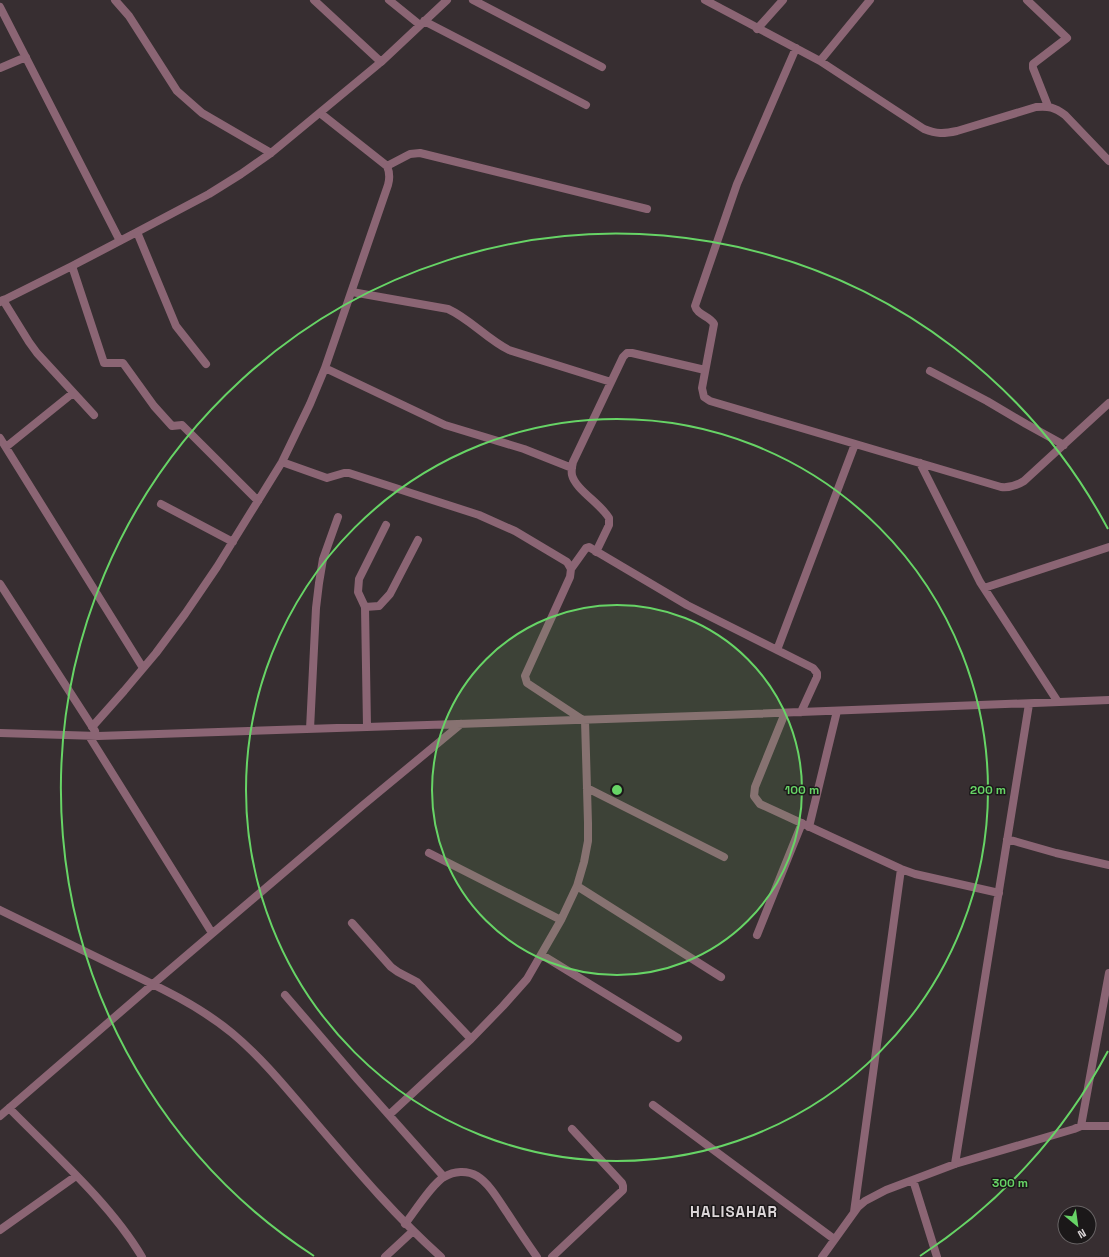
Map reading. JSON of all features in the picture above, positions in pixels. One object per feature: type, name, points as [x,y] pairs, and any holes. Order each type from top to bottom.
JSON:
[{"type":"street","points":[[115,0],[129,16],[177,92],[202,113],[271,153]]},
{"type":"street","points":[[314,0],[381,62]]},
{"type":"street","points":[[389,0],[422,23],[586,105]]},
{"type":"street","points":[[94,415],[38,354],[2,301],[209,194],[241,174],[271,153],[320,114],[381,62],[447,0]]},
{"type":"street","points":[[473,0],[602,67]]},
{"type":"street","points":[[705,0],[757,29],[820,61],[924,129],[933,133],[957,131],[1036,107],[1048,106],[1057,109],[1065,115],[1109,161]]},
{"type":"street","points":[[757,29],[783,0]]},
{"type":"street","points":[[820,61],[870,0]]},
{"type":"street","points":[[1028,0],[1067,38],[1033,64],[1033,68],[1048,106]]},
{"type":"street","points":[[0,7],[120,241]]},
{"type":"street","points":[[796,48],[737,184],[695,306],[697,311],[714,324],[702,388],[704,397],[710,401],[1001,487],[1009,488],[1024,481],[1109,403]]},
{"type":"street","points":[[0,68],[26,57]]},
{"type":"street","points":[[92,727],[143,668],[185,614],[233,542],[282,462],[326,368],[390,178],[386,166],[320,114]]},
{"type":"street","points":[[386,166],[410,154],[420,153],[647,209]]},
{"type":"street","points":[[137,232],[176,326],[206,364]]},
{"type":"street","points":[[72,266],[104,363],[123,363],[154,406],[172,426],[182,425],[258,500]]},
{"type":"street","points":[[352,292],[448,310],[458,315],[496,343],[509,350],[612,382]]},
{"type":"street","points":[[596,552],[608,525],[609,518],[576,483],[572,474],[572,468],[573,462],[623,357],[630,353],[705,370]]},
{"type":"street","points":[[326,368],[445,425],[524,449],[572,468]]},
{"type":"street","points":[[930,371],[987,401],[1064,445]]},
{"type":"street","points":[[6,447],[73,393]]},
{"type":"street","points":[[0,438],[143,668]]},
{"type":"street","points":[[778,650],[855,444]]},
{"type":"street","points":[[282,462],[326,478],[349,473],[479,514],[515,532],[567,562],[571,569]]},
{"type":"street","points":[[920,463],[984,588],[1058,702]]},
{"type":"street","points":[[161,504],[233,542]]},
{"type":"street","points":[[310,729],[316,608],[319,583],[323,559],[338,517]]},
{"type":"street","points":[[367,727],[365,607],[358,592],[359,579],[386,526]]},
{"type":"street","points":[[365,607],[379,606],[390,594],[418,540]]},
{"type":"street","points":[[584,720],[528,683],[525,676],[570,577],[571,569],[587,547],[687,605],[813,668],[817,673],[817,677],[801,712]]},
{"type":"street","points":[[984,588],[1109,547]]},
{"type":"street","points":[[1,586],[98,736]]},
{"type":"street","points":[[0,733],[98,736],[786,713],[1109,700]]},
{"type":"street","points":[[955,1164],[1029,704]]},
{"type":"street","points":[[757,935],[805,825],[837,711]]},
{"type":"street","points":[[786,713],[755,787],[754,796],[760,804],[901,869],[915,874],[999,893]]},
{"type":"street","points":[[389,1115],[471,1039],[527,979],[561,920],[576,886],[584,862],[588,841],[584,720]]},
{"type":"street","points":[[0,1116],[212,933],[461,724]]},
{"type":"street","points":[[89,736],[212,933]]},
{"type":"street","points":[[587,788],[724,857]]},
{"type":"street","points":[[1008,839],[1056,853],[1109,865]]},
{"type":"street","points":[[429,853],[561,920]]},
{"type":"street","points":[[854,1212],[901,869]]},
{"type":"street","points":[[576,886],[721,977]]},
{"type":"street","points":[[0,910],[153,984],[213,1018],[233,1034],[256,1056],[293,1096],[368,1184],[405,1224],[441,1257]]},
{"type":"street","points":[[352,922],[391,967],[417,982],[471,1039]]},
{"type":"street","points":[[542,955],[678,1038]]},
{"type":"street","points":[[1081,1126],[1109,973]]},
{"type":"street","points":[[286,995],[444,1177]]},
{"type":"street","points":[[653,1105],[834,1239]]},
{"type":"street","points":[[9,1108],[76,1176],[107,1210],[125,1232],[142,1257]]},
{"type":"street","points":[[822,1257],[854,1212],[874,1195],[955,1164],[1081,1126],[1109,1126]]},
{"type":"street","points":[[552,1257],[623,1190],[622,1183],[572,1129]]},
{"type":"street","points":[[405,1224],[437,1183],[444,1177],[454,1172],[465,1172],[475,1175],[484,1181],[537,1257]]},
{"type":"street","points":[[0,1230],[76,1176]]},
{"type":"street","points":[[913,1180],[937,1257]]},
{"type":"street","points":[[384,1257],[413,1231]]},
{"type":"district","name":"HALISAHAR","points":[[734,1212]]}]
